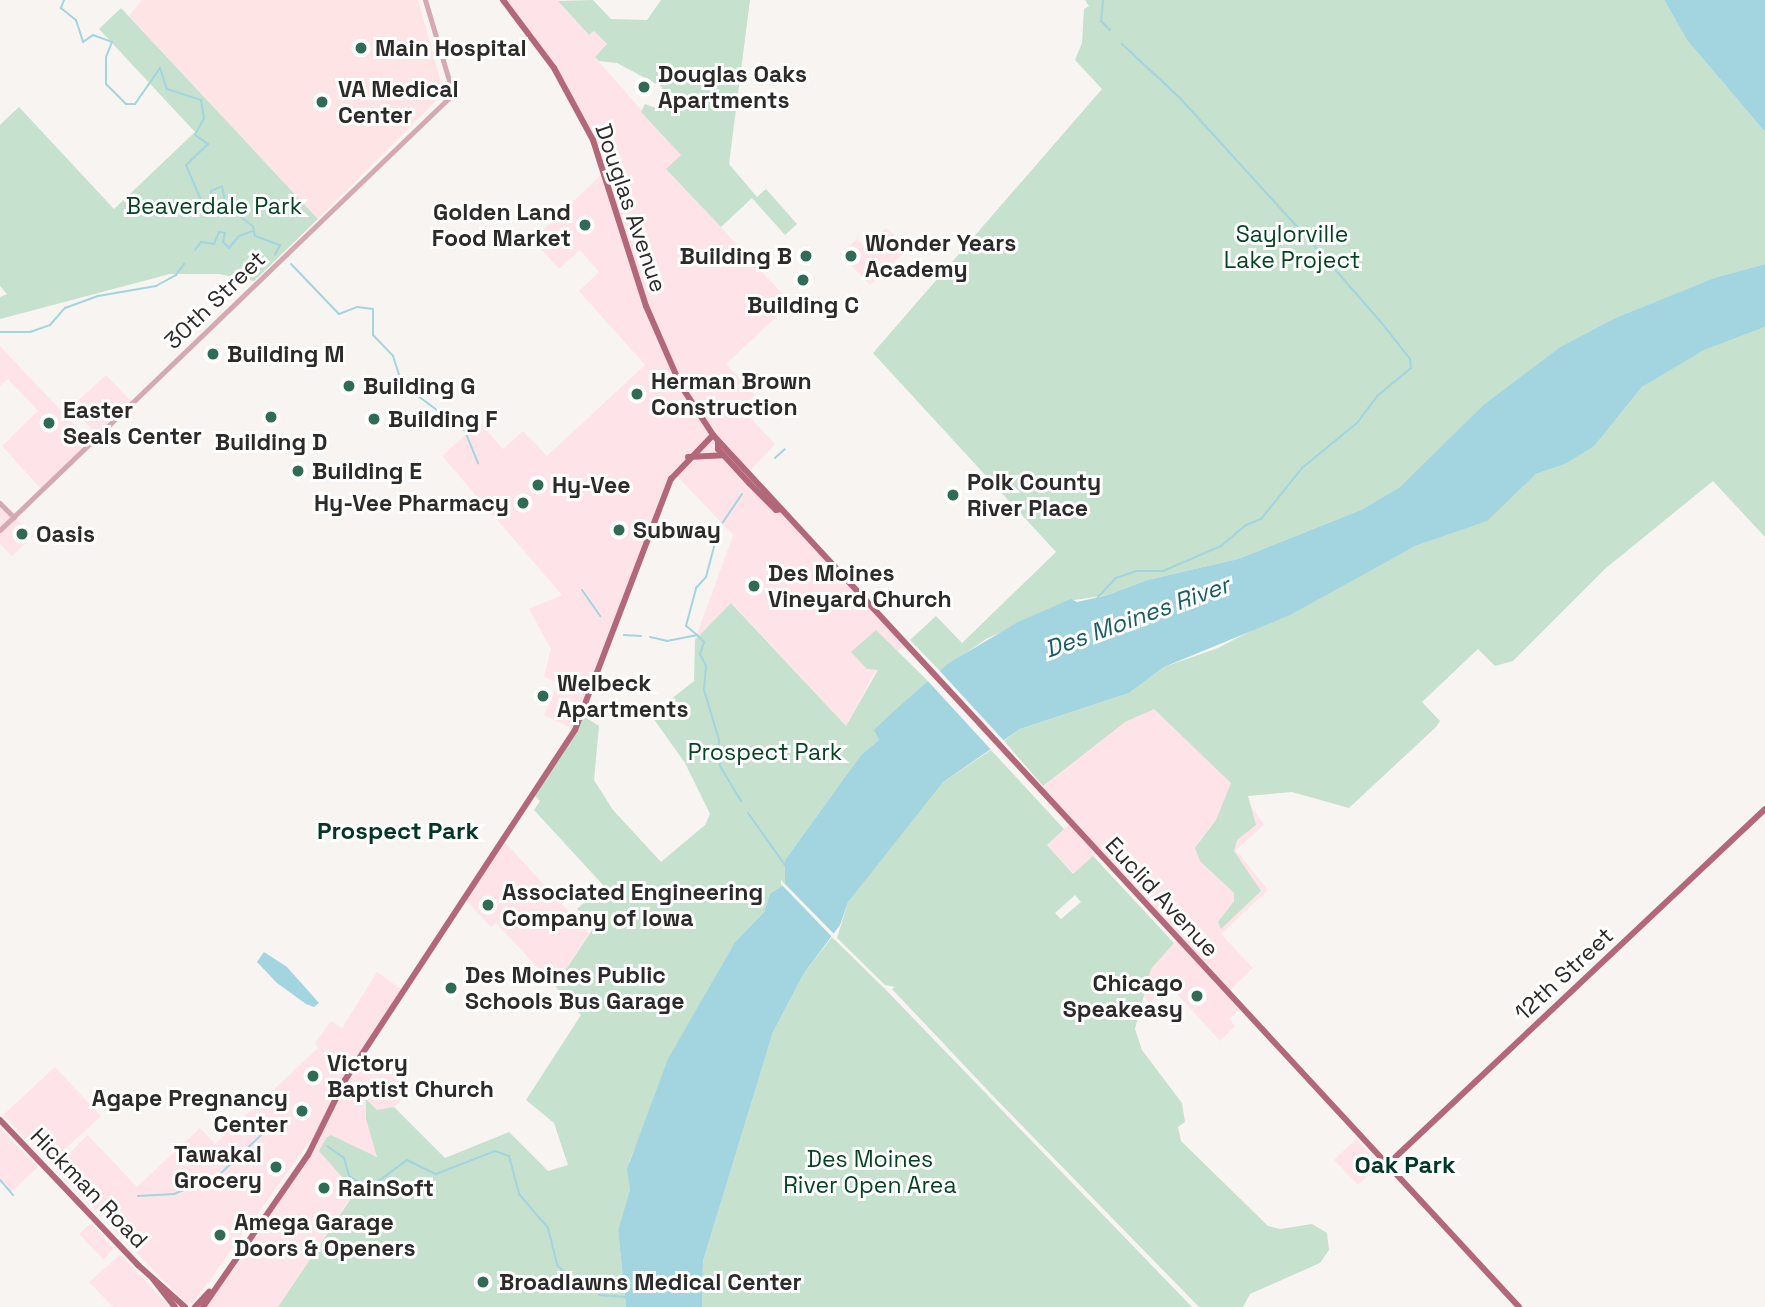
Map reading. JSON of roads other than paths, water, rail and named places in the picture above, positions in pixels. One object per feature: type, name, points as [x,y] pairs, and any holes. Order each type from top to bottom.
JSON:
[{"type":"main road","name":"Douglas Avenue","points":[[503,0],[554,68],[593,140],[649,314],[680,384],[713,435]]},
{"type":"main road","name":"Euclid Avenue","points":[[713,435],[1519,1307]]},
{"type":"main road","points":[[195,1307],[209,1292],[308,1155],[345,1080],[575,730],[671,479],[687,458],[713,435]]},
{"type":"main road","name":"Euclid Avenue","points":[[718,442],[724,455],[776,510],[781,509]]},
{"type":"main road","points":[[687,458],[724,455]]},
{"type":"main road","name":"12th Street","points":[[1387,1165],[1765,809]]},
{"type":"main road","name":"Hickman Road","points":[[0,1120],[153,1279],[185,1307]]},
{"type":"main road","name":"Hickman Road","points":[[153,1279],[175,1307]]},
{"type":"main road","points":[[203,1307],[209,1292]]},
{"type":"street","name":"30th Street","points":[[0,530],[453,94],[425,0]]},
{"type":"street","points":[[0,503],[14,517]]},
{"type":"water","points":[[1664,0],[1765,0],[1765,132],[1687,40]]},
{"type":"water","name":"Des Moines River","points":[[1765,264],[1765,327],[1704,350],[1642,387],[1594,446],[1565,464],[1536,474],[1487,521],[1415,546],[1290,615],[1164,667],[1129,693],[1020,729],[943,782],[848,902],[840,925],[804,973],[773,1032],[703,1261],[702,1307],[626,1307],[618,1230],[630,1189],[627,1169],[668,1059],[735,942],[764,912],[770,894],[785,884],[785,860],[861,755],[879,740],[874,730],[894,711],[949,663],[1018,622],[1071,599],[1077,602],[1108,595],[1147,580],[1238,559],[1361,510],[1400,487],[1483,405],[1560,347],[1615,318],[1714,278]]},
{"type":"water","points":[[264,952],[287,967],[319,1003],[314,1007],[306,1004],[277,983],[257,962]]},
{"type":"waterway","points":[[64,0],[61,8],[76,20],[83,42],[93,35],[112,42],[106,57],[106,84],[126,104],[135,104],[160,68],[167,89],[201,100],[204,118],[195,135],[208,144],[186,165],[204,207],[211,203],[211,191],[222,186],[226,206],[253,226],[255,236],[280,245],[275,255]]},
{"type":"waterway","points":[[1103,0],[1101,21],[1110,30]]},
{"type":"waterway","points":[[1098,597],[1116,578],[1136,571],[1163,571],[1221,546],[1246,525],[1261,519],[1302,468],[1357,423],[1377,396],[1411,368],[1410,359],[1386,328],[1311,242],[1179,97],[1122,44]]},
{"type":"waterway","points":[[195,250],[201,242],[214,244],[219,232],[225,233],[223,242],[229,248],[239,236],[253,231]]},
{"type":"waterway","points":[[0,332],[30,332],[50,325],[65,308],[98,296],[156,286],[176,275],[184,264]]},
{"type":"waterway","points":[[291,264],[339,314],[357,307],[373,309],[373,335],[393,356],[402,384],[465,431],[478,464]]},
{"type":"waterway","points":[[775,458],[785,449]]},
{"type":"waterway","points":[[696,634],[686,626],[696,588],[706,577],[719,528],[742,494]]},
{"type":"waterway","points":[[582,590],[600,616]]},
{"type":"waterway","points":[[624,635],[641,636]]},
{"type":"waterway","points":[[650,637],[667,641],[697,635],[704,642],[700,654],[706,666],[704,690],[719,740],[720,766],[741,801]]},
{"type":"waterway","points":[[748,813],[785,865]]},
{"type":"waterway","points":[[138,1196],[174,1194],[218,1176],[275,1122],[290,1125]]},
{"type":"waterway","points":[[327,1146],[344,1158],[349,1176],[369,1188],[407,1160],[436,1174],[495,1151],[509,1156],[519,1194],[548,1228],[557,1265],[584,1291]]},
{"type":"waterway","points":[[0,1180],[13,1195]]},
{"type":"waterway","points":[[599,1295],[626,1297]]},
{"type":"place","name":"Main Hospital","points":[[361,48]]},
{"type":"place","name":"Douglas Oaks Apartments","points":[[644,87]]},
{"type":"place","name":"VA Medical Center","points":[[322,102]]},
{"type":"place","name":"Golden Land Food Market","points":[[585,225]]},
{"type":"place","name":"Building B","points":[[806,256]]},
{"type":"place","name":"Wonder Years Academy","points":[[851,256]]},
{"type":"place","name":"Building C","points":[[803,280]]},
{"type":"place","name":"Building M","points":[[213,354]]},
{"type":"place","name":"Building G","points":[[349,386]]},
{"type":"place","name":"Herman Brown Construction","points":[[637,394]]},
{"type":"place","name":"Building D","points":[[271,417]]},
{"type":"place","name":"Building F","points":[[374,419]]},
{"type":"place","name":"Easter Seals Center","points":[[49,423]]},
{"type":"place","name":"Building E","points":[[298,471]]},
{"type":"place","name":"Hy-Vee","points":[[538,485]]},
{"type":"place","name":"Polk County River Place","points":[[953,495]]},
{"type":"place","name":"Hy-Vee Pharmacy","points":[[523,503]]},
{"type":"place","name":"Subway","points":[[619,530]]},
{"type":"place","name":"Oasis","points":[[22,534]]},
{"type":"place","name":"Des Moines Vineyard Church","points":[[754,586]]},
{"type":"place","name":"Welbeck Apartments","points":[[543,696]]},
{"type":"place","name":"Associated Engineering Company of Iowa","points":[[488,905]]},
{"type":"place","name":"Des Moines Public Schools Bus Garage","points":[[451,988]]},
{"type":"place","name":"Chicago Speakeasy","points":[[1197,996]]},
{"type":"place","name":"Victory Baptist Church","points":[[313,1076]]},
{"type":"place","name":"Agape Pregnancy Center","points":[[302,1111]]},
{"type":"place","name":"Tawakal Grocery","points":[[276,1167]]},
{"type":"place","name":"RainSoft","points":[[324,1188]]},
{"type":"place","name":"Amega Garage Doors & Openers","points":[[220,1235]]},
{"type":"place","name":"Broadlawns Medical Center","points":[[483,1282]]},
{"type":"district","name":"Prospect Park","points":[[398,831]]},
{"type":"district","name":"Oak Park","points":[[1405,1165]]},
{"type":"park label","name":"Beaverdale Park","points":[[214,206]]},
{"type":"park label","name":"Saylorville Lake Project","points":[[1292,247]]},
{"type":"park label","name":"Des Moines River Open Area","points":[[870,1172]]}]
